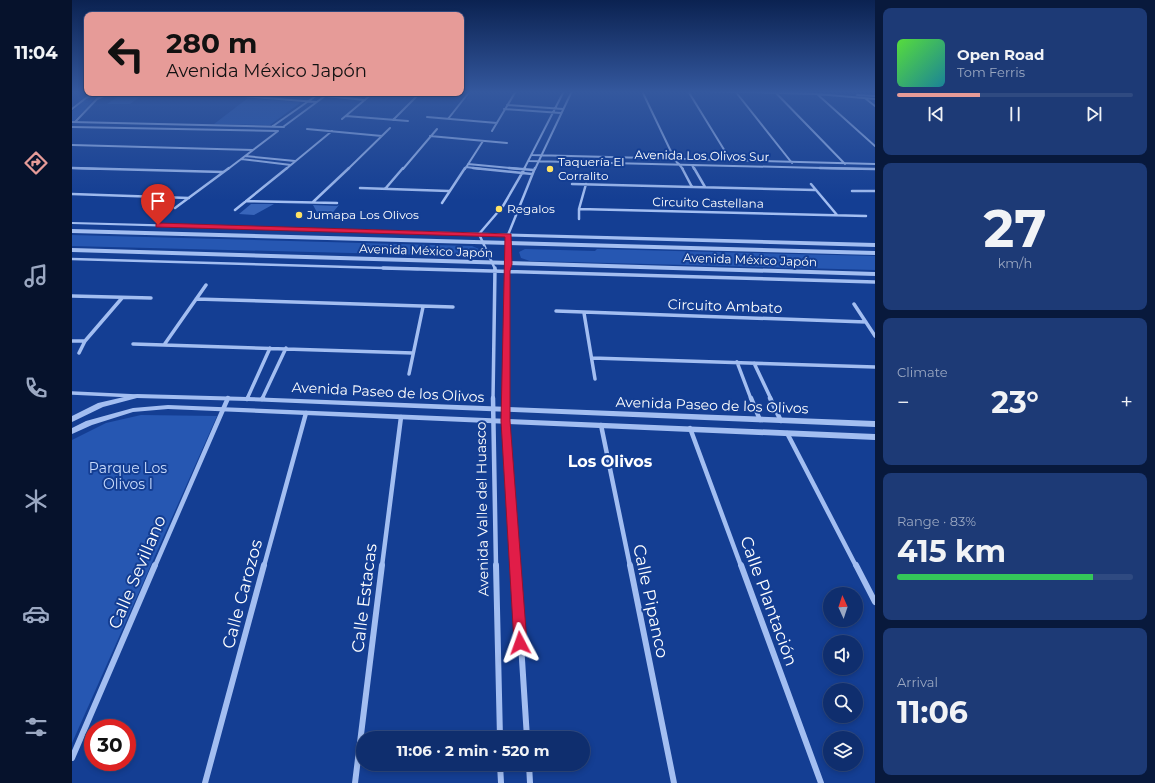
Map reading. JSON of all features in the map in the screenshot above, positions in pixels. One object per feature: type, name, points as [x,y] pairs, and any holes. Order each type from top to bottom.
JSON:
[{"type":"street","points":[[124,128],[278,131]]},
{"type":"street","points":[[268,131],[271,128]]},
{"type":"street","points":[[175,208],[283,128]]},
{"type":"street","points":[[313,202],[390,128]]},
{"type":"street","points":[[492,131],[494,128]]},
{"type":"street","points":[[479,234],[503,206],[525,169],[545,128]]},
{"type":"street","name":"Avenida Valle del Huasco","points":[[527,731],[506,421],[507,243],[508,235],[532,174],[554,128]]},
{"type":"street","points":[[659,128],[675,160],[681,165]]},
{"type":"street","points":[[710,128],[731,161]]},
{"type":"street","points":[[764,128],[795,167]]},
{"type":"street","points":[[810,128],[845,164]]},
{"type":"street","points":[[854,128],[875,146]]},
{"type":"street","points":[[307,129],[382,136]]},
{"type":"street","points":[[384,189],[437,129]]},
{"type":"street","points":[[235,210],[332,131]]},
{"type":"street","points":[[430,136],[507,143]]},
{"type":"street","points":[[442,203],[483,141]]},
{"type":"street","points":[[72,145],[252,150]]},
{"type":"street","name":"Avenida Los Olivos Sur","points":[[532,155],[675,160],[875,164]]},
{"type":"street","points":[[245,156],[295,161]]},
{"type":"street","points":[[240,159],[291,165]]},
{"type":"street","name":"Circuito Castellana","points":[[689,160],[705,187]]},
{"type":"street","name":"Avenida Los Olivos Sur","points":[[529,161],[875,169]]},
{"type":"street","points":[[468,164],[534,170]]},
{"type":"street","name":"Circuito Castellana","points":[[681,165],[692,187]]},
{"type":"street","points":[[466,167],[532,174]]},
{"type":"street","points":[[72,168],[223,172]]},
{"type":"street","name":"Circuito Castellana","points":[[572,184],[815,190]]},
{"type":"street","points":[[579,220],[579,209],[586,184]]},
{"type":"street","points":[[811,184],[837,215]]},
{"type":"street","points":[[360,188],[449,191]]},
{"type":"street","points":[[852,191],[874,192]]},
{"type":"street","points":[[72,194],[189,198]]},
{"type":"street","points":[[246,201],[337,203]]},
{"type":"street","name":"Circuito Castellana","points":[[579,209],[866,216]]},
{"type":"street","name":"Avenida México Japón","points":[[72,223],[875,245]]},
{"type":"street","points":[[165,233],[172,226]]},
{"type":"street","points":[[323,238],[327,230]]},
{"type":"street","name":"Avenida México Japón","points":[[72,231],[875,253]]},
{"type":"street","name":"Avenida Valle del Huasco","points":[[479,234],[496,270],[492,420],[500,731]]},
{"type":"street","name":"Avenida México Japón","points":[[72,250],[875,274]]},
{"type":"street","name":"Avenida México Japón","points":[[72,259],[875,282]]},
{"type":"street","points":[[164,344],[206,285]]},
{"type":"street","points":[[72,296],[151,298]]},
{"type":"street","points":[[79,353],[85,341],[122,298]]},
{"type":"street","points":[[196,298],[453,307]]},
{"type":"street","points":[[854,304],[875,336]]},
{"type":"street","points":[[409,374],[423,307]]},
{"type":"street","name":"Circuito Ambato","points":[[556,311],[866,322]]},
{"type":"street","points":[[584,313],[595,379]]},
{"type":"street","points":[[72,341],[85,341]]},
{"type":"street","points":[[133,344],[413,353]]},
{"type":"street","points":[[248,399],[270,348]]},
{"type":"street","points":[[262,399],[286,348]]},
{"type":"street","points":[[592,358],[875,367]]},
{"type":"street","points":[[737,362],[760,420]]},
{"type":"street","points":[[754,363],[781,420]]},
{"type":"street","points":[[72,393],[137,396]]},
{"type":"street","name":"Avenida Paseo de los Olivos","points":[[72,419],[101,405],[137,396],[262,399],[875,424]]},
{"type":"street","name":"Calle Sevillano","points":[[72,758],[228,398]]},
{"type":"street","name":"Avenida Paseo de los Olivos","points":[[72,431],[89,423],[133,410],[168,407],[875,437]]},
{"type":"street","name":"Calle Carozos","points":[[205,783],[306,413]]},
{"type":"street","name":"Calle Estacas","points":[[354,783],[401,417]]},
{"type":"street","name":"Calle Pipanco","points":[[600,425],[674,783]]},
{"type":"street","name":"Calle Plantación","points":[[690,428],[821,783]]},
{"type":"street","points":[[787,433],[875,602]]},
{"type":"street","points":[[500,771],[501,783]]},
{"type":"street","points":[[529,771],[530,783]]},
{"type":"green space","points":[[72,235],[472,246],[479,249],[478,252],[469,256],[72,246]]},
{"type":"green space","points":[[525,249],[595,251],[597,249],[875,256],[875,270],[530,261],[521,258],[519,252]]},
{"type":"green space","name":"Parque Los Olivos I","points":[[141,415],[217,416],[72,743],[72,440],[106,423]]},
{"type":"building","points":[[251,204],[274,204],[254,215],[239,214]]},
{"type":"building","points":[[313,205],[339,205],[329,217],[319,216]]},
{"type":"place","name":"Taquería El Corralito","points":[[550,169]]},
{"type":"place","name":"Regalos","points":[[499,209]]},
{"type":"place","name":"Jumapa Los Olivos","points":[[299,215]]},
{"type":"district","name":"Los Olivos","points":[[610,461]]},
{"type":"route","points":[[158,225],[508,235],[506,421],[520,643]]}]
